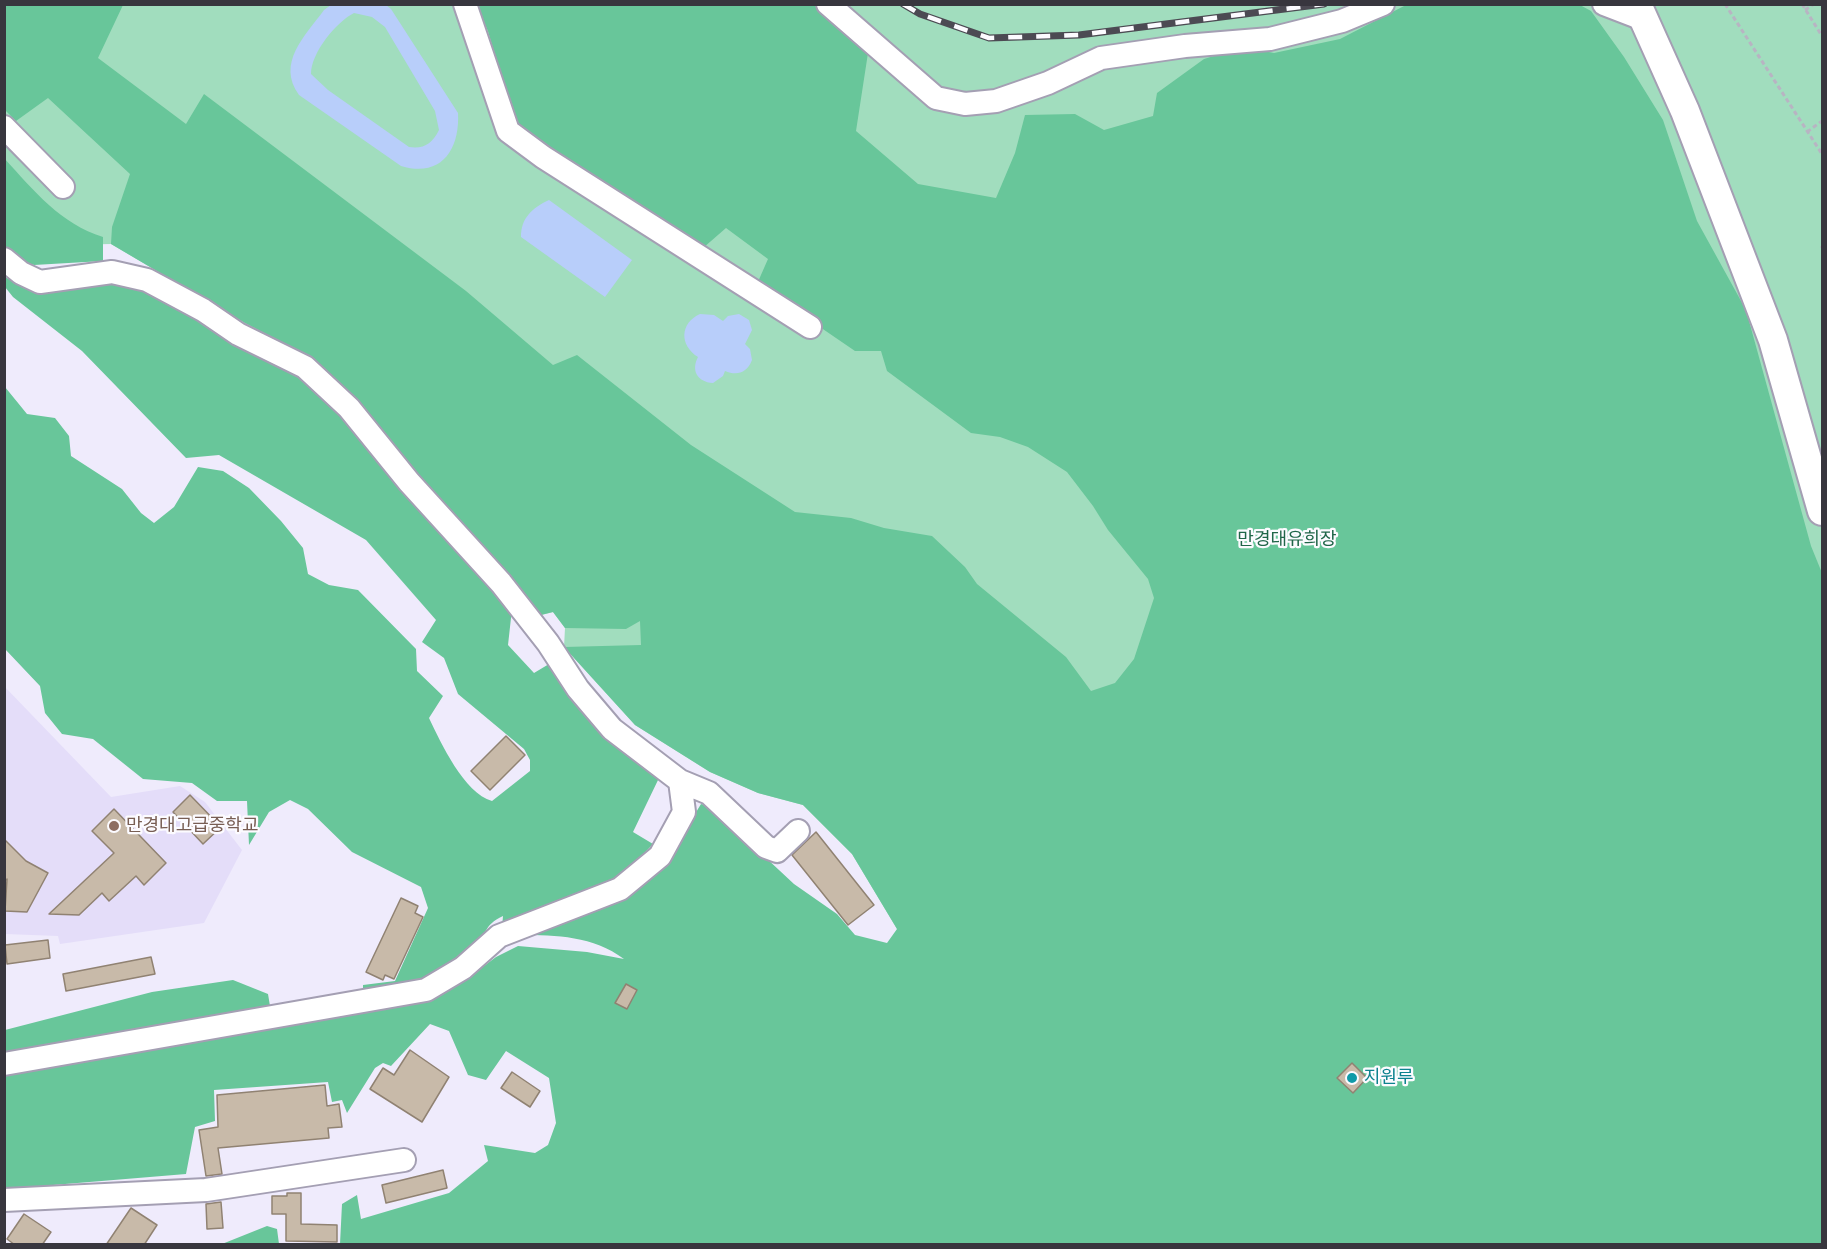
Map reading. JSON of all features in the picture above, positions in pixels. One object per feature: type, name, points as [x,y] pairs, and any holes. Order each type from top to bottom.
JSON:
[{"type":"main road","points":[[1640,12],[1685,111],[1773,340],[1822,511]]},
{"type":"street","points":[[465,4],[508,131],[543,157],[810,327]]},
{"type":"street","points":[[828,4],[936,98],[965,104],[996,101],[1048,83],[1101,58],[1185,46],[1270,39],[1342,21],[1383,4]]},
{"type":"street","points":[[1604,4],[1640,12]]},
{"type":"street","points":[[4,128],[63,186]]},
{"type":"street","points":[[4,259],[21,273],[40,282],[112,272],[147,280],[203,310],[238,334],[305,367],[349,408],[409,482],[501,583],[548,643],[578,689],[612,729],[680,781],[709,793],[766,847],[777,851],[798,831]]},
{"type":"street","points":[[4,1064],[426,990],[463,968],[499,936],[620,889],[660,856],[684,812],[680,781]]},
{"type":"street","points":[[4,1200],[206,1190],[404,1160]]},
{"type":"path","points":[[1725,4],[1822,154]]},
{"type":"path","points":[[1802,4],[1822,36]]},
{"type":"path","points":[[1805,10],[1814,4]]},
{"type":"path","points":[[1807,132],[1822,121]]},
{"type":"shaded area","name":"만경대고급중학교","points":[[4,686],[111,797],[180,786],[205,802],[242,850],[204,923],[60,944],[58,936],[5,934]]},
{"type":"green space","name":"만경대유희장","points":[[5,5],[1822,5],[1822,1244],[897,929],[852,854],[803,805],[758,793],[710,772],[635,725],[564,647],[565,628],[553,612],[537,616],[432,489],[301,352],[245,323],[111,244],[19,246],[5,236]]},
{"type":"green space","name":"만경대유희장","points":[[5,5],[123,5],[98,58],[186,124],[204,94],[466,291],[553,365],[577,355],[691,445],[795,512],[851,518],[884,528],[932,536],[965,567],[977,584],[1066,657],[1091,691],[1115,683],[1134,659],[1154,598],[1148,579],[1108,530],[1067,472],[1028,447],[1000,437],[971,433],[887,371],[881,351],[855,351],[757,284],[768,259],[726,228],[703,248],[670,224],[571,164],[514,123],[488,31],[476,5],[819,5],[868,53],[856,131],[918,184],[996,198],[1015,153],[1025,115],[1075,114],[1104,130],[1153,116],[1157,93],[1204,59],[1243,47],[1274,53],[1340,39],[1406,5],[1580,5],[1591,11],[1624,57],[1663,120],[1697,221],[1746,310],[1811,546],[1822,573],[1822,1244],[340,1244],[342,1204],[357,1195],[361,1219],[449,1193],[488,1161],[484,1145],[535,1153],[548,1145],[556,1123],[549,1078],[506,1051],[486,1080],[468,1075],[449,1031],[430,1024],[391,1066],[383,1063],[375,1068],[347,1113],[342,1100],[332,1102],[328,1082],[214,1090],[215,1121],[195,1127],[186,1174],[5,1189],[5,1073],[427,999],[464,981],[496,957],[518,946],[587,952],[624,959],[612,951],[574,938],[520,935],[669,857],[701,804],[720,809],[750,843],[794,884],[837,914],[855,935],[887,943],[897,929],[852,854],[803,805],[758,793],[710,772],[635,725],[564,647],[641,645],[640,621],[626,629],[565,628],[553,612],[537,616],[432,489],[301,352],[245,323],[111,244],[112,227],[130,174],[48,98],[16,121],[5,110]]},
{"type":"green space","points":[[4,158],[37,194],[61,215],[74,224],[103,237],[103,261],[34,265],[22,261],[5,246]]},
{"type":"green space","points":[[5,277],[32,292],[102,282],[140,285],[299,373],[364,439],[512,609],[508,645],[534,673],[549,664],[659,778],[633,832],[653,844],[624,875],[502,928],[503,916],[497,919],[488,927],[474,951],[451,969],[423,980],[363,993],[363,985],[395,981],[428,908],[421,887],[352,852],[308,809],[290,800],[269,812],[249,845],[247,801],[217,801],[192,783],[143,779],[93,739],[62,734],[45,713],[40,686],[5,649],[5,387],[27,414],[55,418],[69,436],[71,456],[122,489],[141,513],[154,523],[174,507],[198,467],[223,471],[249,488],[303,548],[308,574],[329,585],[358,590],[416,649],[417,671],[443,696],[429,718],[454,766],[472,788],[492,801],[530,771],[530,760],[524,749],[458,694],[444,658],[422,642],[436,620],[366,540],[219,455],[186,458],[82,351],[13,297],[5,287]]},
{"type":"green space","points":[[233,980],[268,994],[270,1006],[5,1059],[5,1030],[152,992]]},
{"type":"green space","points":[[267,1226],[277,1229],[279,1244],[222,1244]]},
{"type":"water","points":[[331,5],[386,5],[391,9],[458,113],[456,139],[445,158],[427,168],[415,169],[401,166],[299,95],[293,83],[292,61],[302,40],[324,10]],"holes":[[[354,13],[372,17],[385,27],[435,111],[439,130],[433,139],[423,146],[409,147],[328,90],[311,74],[320,48],[340,23]]]},
{"type":"water","points":[[549,200],[632,260],[605,297],[521,237],[525,219],[537,206]]},
{"type":"water","points":[[700,314],[714,315],[723,321],[728,316],[739,314],[749,320],[752,330],[745,344],[750,349],[752,360],[744,371],[734,373],[725,371],[723,376],[713,383],[699,378],[695,371],[698,357],[687,346],[684,334],[693,318]]},
{"type":"building","points":[[506,736],[525,755],[490,790],[471,771]]},
{"type":"building","points":[[190,795],[221,827],[203,844],[173,812]]},
{"type":"building","points":[[114,809],[166,863],[144,885],[136,876],[109,901],[102,893],[79,915],[49,914],[114,853],[92,831]]},
{"type":"building","points":[[816,832],[874,905],[848,925],[792,855]]},
{"type":"building","points":[[4,839],[26,861],[48,873],[27,912],[5,911],[7,879],[4,881]]},
{"type":"building","points":[[401,898],[418,906],[415,913],[423,917],[394,979],[385,975],[383,980],[366,972]]},
{"type":"building","points":[[48,940],[50,958],[7,964],[5,945]]},
{"type":"building","points":[[151,957],[155,974],[66,991],[63,974]]},
{"type":"building","points":[[626,984],[637,990],[627,1009],[615,1003]]},
{"type":"building","points":[[410,1050],[449,1077],[422,1122],[370,1089],[383,1068],[394,1075]]},
{"type":"building","name":"지원루","points":[[1352,1063],[1367,1078],[1353,1093],[1337,1078]]},
{"type":"building","points":[[512,1072],[540,1091],[530,1107],[501,1088]]},
{"type":"building","points":[[325,1085],[327,1106],[339,1104],[342,1127],[328,1128],[329,1138],[218,1148],[222,1174],[206,1176],[199,1130],[218,1127],[217,1095]]},
{"type":"building","points":[[443,1170],[447,1188],[386,1203],[382,1185]]},
{"type":"building","points":[[287,1193],[301,1193],[301,1224],[337,1225],[337,1242],[286,1241],[286,1214],[272,1214],[272,1196],[287,1196]]},
{"type":"building","points":[[221,1202],[223,1228],[207,1229],[206,1204]]},
{"type":"building","points":[[131,1208],[157,1225],[144,1245],[106,1245]]},
{"type":"building","points":[[24,1214],[51,1232],[42,1245],[15,1245],[7,1239]]},
{"type":"railway","points":[[903,4],[920,14],[989,38],[1079,35],[1324,4]]},
{"type":"place","name":"만경대고급중학교","points":[[114,826]]},
{"type":"place","name":"지원루","points":[[1352,1078]]}]
